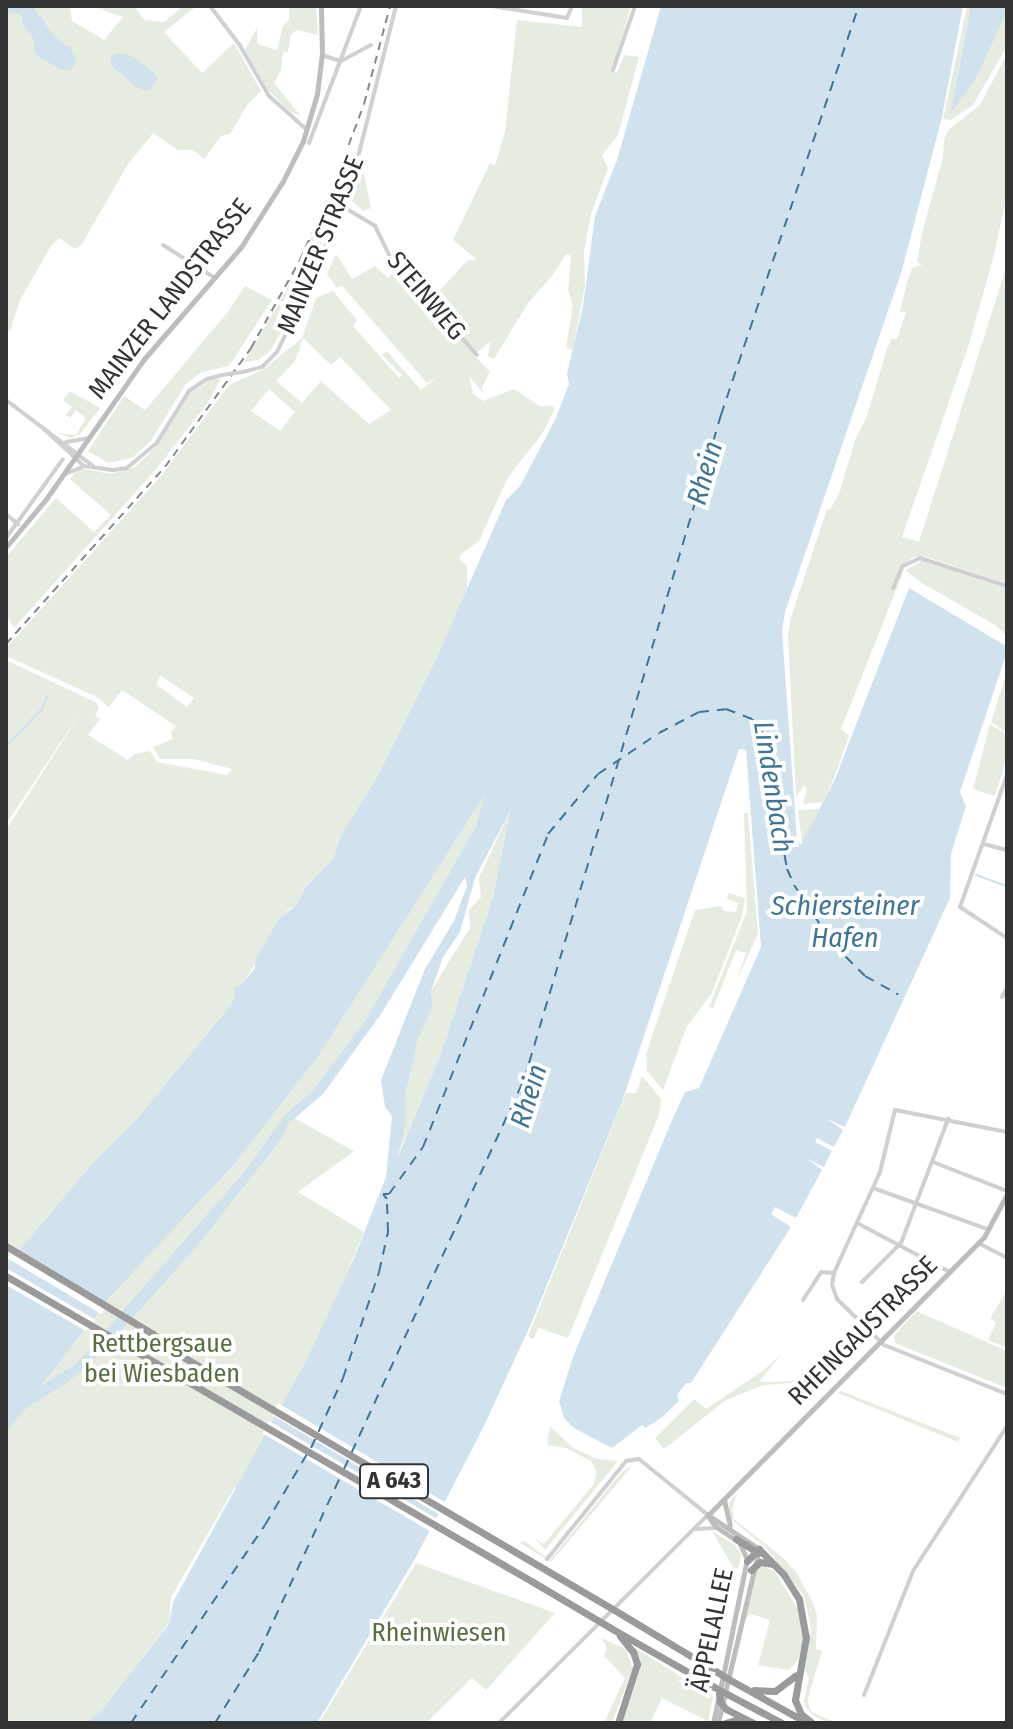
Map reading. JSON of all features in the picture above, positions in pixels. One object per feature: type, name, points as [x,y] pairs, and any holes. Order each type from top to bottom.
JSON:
[{"type":"highway","name":"A 643","points":[[6,1249],[732,1681],[810,1723]]},
{"type":"highway","name":"A 643","points":[[6,1276],[716,1690],[782,1723]]},
{"type":"highway","points":[[736,1539],[772,1562],[794,1589],[804,1615],[806,1649],[799,1670],[795,1700],[801,1714],[810,1723]]},
{"type":"highway","points":[[747,1561],[757,1551]]},
{"type":"highway","points":[[751,1570],[760,1562],[772,1562]]},
{"type":"highway","points":[[609,1627],[630,1647],[637,1664],[618,1723]]},
{"type":"highway","points":[[732,1681],[771,1692],[789,1683],[799,1670]]},
{"type":"highway","points":[[716,1690],[722,1706],[754,1723]]},
{"type":"highway","points":[[725,1723],[741,1718]]},
{"type":"main road","name":"MAINZER LANDSTRASSE","points":[[6,547],[62,476],[151,350],[241,247],[277,192],[307,130],[314,107],[322,55],[321,6]]},
{"type":"main road","name":"RHEINGAUSTRASSE","points":[[708,1515],[978,1243],[994,1221],[1007,1192]]},
{"type":"main road","points":[[724,1499],[725,1517],[732,1529]]},
{"type":"main road","name":"ÄPPELALLEE","points":[[708,1515],[719,1529],[736,1539],[747,1561],[716,1690],[715,1723]]},
{"type":"main road","name":"ÄPPELALLEE","points":[[708,1515],[732,1529],[757,1551],[722,1706],[715,1723]]},
{"type":"street","points":[[210,6],[239,44],[264,90],[307,130]]},
{"type":"street","points":[[309,143],[361,6]]},
{"type":"street","name":"MAINZER STRASSE","points":[[84,466],[121,469],[139,461],[156,444],[184,396],[199,383],[262,367],[282,344],[342,206],[380,80],[396,6]]},
{"type":"street","points":[[492,6],[567,18],[572,6]]},
{"type":"street","points":[[613,70],[635,6]]},
{"type":"street","points":[[322,55],[341,61],[371,45]]},
{"type":"street","points":[[296,120],[314,107]]},
{"type":"street","name":"STEINWEG","points":[[342,206],[375,226],[390,257],[477,355]]},
{"type":"street","points":[[163,245],[215,278]]},
{"type":"street","points":[[6,400],[96,467]]},
{"type":"street","points":[[44,429],[84,466]]},
{"type":"street","points":[[64,442],[88,438]]},
{"type":"street","points":[[6,538],[63,459]]},
{"type":"street","points":[[62,476],[84,466]]},
{"type":"street","points":[[6,514],[18,524]]},
{"type":"street","points":[[893,588],[903,566],[920,558],[1007,586]]},
{"type":"street","points":[[1007,775],[985,844],[960,907],[1007,938]]},
{"type":"street","points":[[985,844],[1007,850]]},
{"type":"street","points":[[1002,997],[1007,988]]},
{"type":"street","points":[[1007,1132],[895,1110],[873,1188],[834,1273],[832,1285],[837,1299],[880,1342],[1007,1394]]},
{"type":"street","points":[[862,1282],[901,1243],[948,1119]]},
{"type":"street","points":[[933,1162],[1007,1192]]},
{"type":"street","points":[[873,1188],[988,1230]]},
{"type":"street","points":[[857,1223],[901,1243],[950,1272]]},
{"type":"street","points":[[978,1243],[1007,1258]]},
{"type":"street","points":[[803,1300],[821,1272],[834,1273]]},
{"type":"street","points":[[864,1695],[913,1571],[1007,1426]]},
{"type":"street","points":[[547,1559],[626,1461],[639,1459],[708,1515]]},
{"type":"street","name":"RHEINGAUSTRASSE","points":[[499,1723],[708,1515]]},
{"type":"street","points":[[691,1532],[702,1527],[719,1529]]},
{"type":"green space","points":[[6,6],[70,6],[72,21],[104,40],[123,17],[92,6],[134,6],[144,20],[164,22],[180,9],[178,6],[191,6],[194,8],[164,32],[202,73],[234,43],[261,91],[247,105],[230,134],[221,136],[204,159],[193,150],[178,150],[153,133],[128,164],[82,244],[75,249],[59,238],[51,246],[20,300],[10,331],[6,329]]},
{"type":"green space","points":[[289,6],[316,6],[318,35],[297,30],[291,34],[288,52],[283,52],[281,70],[274,83],[300,115],[290,112],[268,90],[245,50],[257,28],[257,44],[277,50],[283,26],[289,20]]},
{"type":"green space","points":[[582,6],[631,6],[612,71],[617,73],[624,55],[639,57],[618,135],[602,155],[608,168],[591,214],[584,252],[585,285],[573,350],[566,348],[573,305],[568,291],[571,256],[566,254],[552,276],[528,303],[494,359],[488,356],[490,342],[474,355],[490,372],[482,387],[483,393],[469,376],[473,394],[483,401],[514,389],[541,407],[550,405],[555,408],[542,434],[508,477],[479,541],[461,554],[459,559],[467,566],[467,590],[377,777],[341,835],[333,859],[306,887],[295,906],[288,910],[226,1011],[135,1121],[91,1165],[6,1266],[6,830],[83,709],[6,824],[6,660],[97,703],[99,708],[95,716],[100,719],[88,735],[128,760],[135,754],[150,751],[157,762],[227,775],[232,769],[194,759],[160,759],[153,747],[173,739],[171,733],[176,726],[122,690],[109,707],[97,697],[6,656],[6,648],[162,475],[229,385],[264,369],[302,338],[316,298],[333,291],[357,320],[353,326],[399,378],[402,375],[382,355],[387,351],[421,390],[436,378],[427,383],[342,286],[337,288],[327,274],[336,254],[352,279],[375,266],[388,278],[396,269],[430,301],[468,260],[477,260],[453,240],[490,163],[495,166],[505,132],[517,20],[582,27]],"holes":[[[303,338],[331,365],[340,357],[391,410],[369,424],[321,381],[302,403],[276,381],[295,361]],[[269,389],[295,412],[280,431],[251,411]],[[161,676],[194,698],[187,707],[156,684]]]},
{"type":"green space","points":[[967,6],[1007,6],[1007,46],[973,105],[951,120],[943,119]]},
{"type":"green space","points":[[1007,54],[1007,195],[994,255],[969,344],[902,537],[919,542],[1007,265],[1007,584],[924,556],[912,558],[903,566],[841,729],[849,736],[834,778],[823,802],[803,804],[807,788],[804,785],[796,797],[788,634],[791,617],[827,509],[830,510],[840,491],[856,437],[866,419],[886,352],[891,339],[897,339],[906,312],[900,312],[908,278],[913,267],[922,265],[917,262],[922,233],[943,157],[944,140],[948,130],[980,105]]},
{"type":"green space","points":[[342,172],[346,173],[313,268],[290,317],[270,351],[258,360],[244,362],[285,293]]},
{"type":"green space","points":[[358,172],[364,174],[371,208],[363,211],[351,200]]},
{"type":"green space","points":[[245,286],[272,300],[229,366],[202,372],[186,384],[150,442],[132,458],[108,463],[88,451],[124,396],[145,410],[228,312]]},
{"type":"green space","points":[[221,378],[209,401],[158,467],[14,628],[6,616],[6,557],[56,498],[94,532],[111,515],[70,479],[78,468],[111,474],[135,467],[157,446],[189,394],[210,380]]},
{"type":"green space","points":[[70,391],[100,408],[81,433],[71,438],[58,433],[76,435],[86,418],[76,410],[70,418],[66,415],[72,407],[63,400]]},
{"type":"green space","points":[[923,560],[1007,588],[1007,636],[995,625],[905,570]]},
{"type":"green space","points":[[1007,672],[1007,733],[991,722]]},
{"type":"green space","points":[[990,724],[1007,735],[1007,758],[995,796],[973,789]]},
{"type":"green space","name":"Rettbergsaue bei Wiesbaden","points":[[487,791],[476,826],[366,1019],[312,1091],[287,1114],[354,1151],[298,1192],[364,1232],[325,1325],[238,1488],[235,1487],[171,1597],[169,1623],[102,1711],[86,1723],[6,1723],[6,1410]]},
{"type":"green space","points":[[513,804],[493,897],[440,1056],[396,1160],[405,1127],[405,1097],[418,1037],[433,1006],[431,991],[470,928],[469,910],[481,897],[479,878]]},
{"type":"green space","points":[[821,809],[805,841],[802,842],[798,810]]},
{"type":"green space","points":[[744,813],[748,813],[758,934],[737,980],[746,953],[736,950],[713,1008],[709,1007],[747,911]]},
{"type":"green space","points":[[728,893],[745,898],[742,916],[712,993],[687,1026],[663,1090],[647,1071],[646,1054],[695,910],[721,906],[724,911],[736,912],[738,903],[727,899]]},
{"type":"green space","points":[[642,1076],[661,1099],[659,1115],[568,1338],[539,1328],[533,1339],[528,1336],[626,1093],[636,1093]]},
{"type":"green space","points":[[1007,1290],[1007,1348],[988,1340],[996,1322],[990,1319]]},
{"type":"green space","points":[[916,1311],[1007,1351],[1007,1388],[895,1343],[894,1336]]},
{"type":"green space","points":[[782,1353],[759,1382],[803,1381],[823,1385],[822,1391],[793,1383],[763,1385],[726,1400],[664,1449],[655,1438],[694,1399],[706,1409],[764,1370]]},
{"type":"green space","points":[[841,1391],[960,1438],[958,1442],[838,1393]]},
{"type":"green space","points":[[550,1426],[573,1448],[597,1459],[618,1461],[545,1550],[535,1538],[544,1544],[593,1485],[597,1472],[591,1461],[566,1448],[547,1445]]},
{"type":"green space","points":[[632,1466],[551,1562],[520,1543],[523,1540],[550,1560],[622,1472]]},
{"type":"green space","points":[[737,1493],[732,1510],[734,1519],[782,1557],[796,1572],[811,1599],[817,1615],[816,1649],[822,1651],[808,1698],[809,1707],[813,1713],[837,1723],[828,1723],[814,1716],[806,1708],[804,1701],[809,1678],[805,1670],[811,1628],[804,1596],[766,1548],[730,1518],[729,1503]]},
{"type":"green space","points":[[712,1531],[735,1545],[741,1554],[737,1574]]},
{"type":"green space","name":"Rheinwiesen","points":[[416,1563],[555,1613],[486,1690],[472,1678],[426,1723],[319,1723]]},
{"type":"green space","points":[[761,1565],[775,1572],[799,1611],[803,1642],[798,1660],[789,1670],[758,1665],[770,1620],[751,1614],[745,1619],[755,1569]]},
{"type":"green space","points":[[601,1638],[626,1649],[633,1668],[612,1723],[604,1723],[625,1678],[604,1656],[607,1648]]},
{"type":"green space","points":[[634,1647],[713,1697],[708,1721],[662,1698],[650,1723],[622,1723],[640,1670]]},
{"type":"water","points":[[6,6],[33,6],[54,36],[72,50],[76,62],[71,70],[61,70],[38,56],[21,14],[6,12]]},
{"type":"water","points":[[661,6],[963,6],[942,117],[902,270],[785,612],[782,631],[797,840],[801,845],[835,779],[909,588],[1006,646],[1006,655],[960,792],[966,806],[951,854],[950,898],[845,1127],[827,1119],[843,1130],[834,1147],[817,1138],[815,1142],[832,1151],[824,1167],[806,1158],[822,1170],[796,1218],[775,1207],[771,1214],[791,1227],[691,1383],[686,1383],[677,1395],[679,1401],[660,1419],[645,1428],[642,1425],[612,1448],[574,1428],[564,1418],[559,1401],[573,1357],[672,1120],[685,1092],[699,1088],[761,947],[746,750],[739,749],[622,1102],[531,1324],[482,1430],[416,1557],[317,1723],[86,1723],[102,1710],[169,1624],[173,1602],[307,1359],[355,1256],[386,1177],[392,1116],[385,1107],[381,1080],[425,969],[454,921],[467,886],[465,877],[381,1014],[323,1094],[289,1123],[281,1139],[198,1245],[103,1351],[69,1381],[25,1409],[6,1432],[6,1266],[91,1165],[135,1121],[226,1011],[235,997],[234,988],[242,984],[255,968],[255,960],[278,920],[295,906],[306,887],[333,859],[341,835],[377,777],[438,655],[506,500],[520,486],[555,420],[569,384],[567,374],[583,306],[595,216],[617,160]],"holes":[[[485,794],[476,826],[366,1019],[312,1091],[284,1116],[247,1169],[77,1363],[40,1387],[109,1298],[236,1162],[319,1055]],[[511,809],[493,897],[440,1056],[397,1159],[405,1127],[405,1097],[418,1038],[433,1006],[431,991],[443,957],[460,932],[475,878]]]},
{"type":"water","points":[[971,6],[1007,6],[1007,11],[975,80],[951,113]]},
{"type":"water","points":[[117,53],[132,56],[156,75],[158,78],[151,89],[144,91],[135,86],[112,66],[110,58]]},
{"type":"pier","points":[[15,1248],[109,1304],[101,1314],[7,1258]]},
{"type":"pier","points":[[6,1268],[96,1320],[86,1331],[6,1285]]},
{"type":"pier","points":[[278,1403],[448,1504],[442,1516],[272,1415]]},
{"type":"pier","points":[[269,1421],[439,1520],[433,1533],[262,1433]]},
{"type":"waterway","points":[[6,746],[42,709],[47,697]]},
{"type":"waterway","name":"Lindenbach","points":[[976,875],[1007,886]]},
{"type":"ferry route","points":[[344,1469],[524,1080],[721,415],[859,6]]},
{"type":"ferry route","points":[[311,1448],[343,1378],[379,1272],[388,1232],[387,1199],[383,1194],[389,1194],[423,1147],[548,834],[598,774],[659,733],[699,712],[726,709],[752,719],[762,731],[787,869],[794,885],[833,944],[865,976],[898,994]]},
{"type":"ferry route","points":[[131,1723],[265,1525],[307,1454]]},
{"type":"ferry route","points":[[215,1723],[259,1652],[341,1475]]},
{"type":"railway","points":[[6,644],[165,467],[251,348],[300,260],[334,184],[364,104],[390,6]]},
{"type":"water label","name":"Rhein","points":[[705,473]]},
{"type":"water label","name":"Schiersteiner Hafen","points":[[845,922]]},
{"type":"water label","name":"Rhein","points":[[529,1096]]}]
